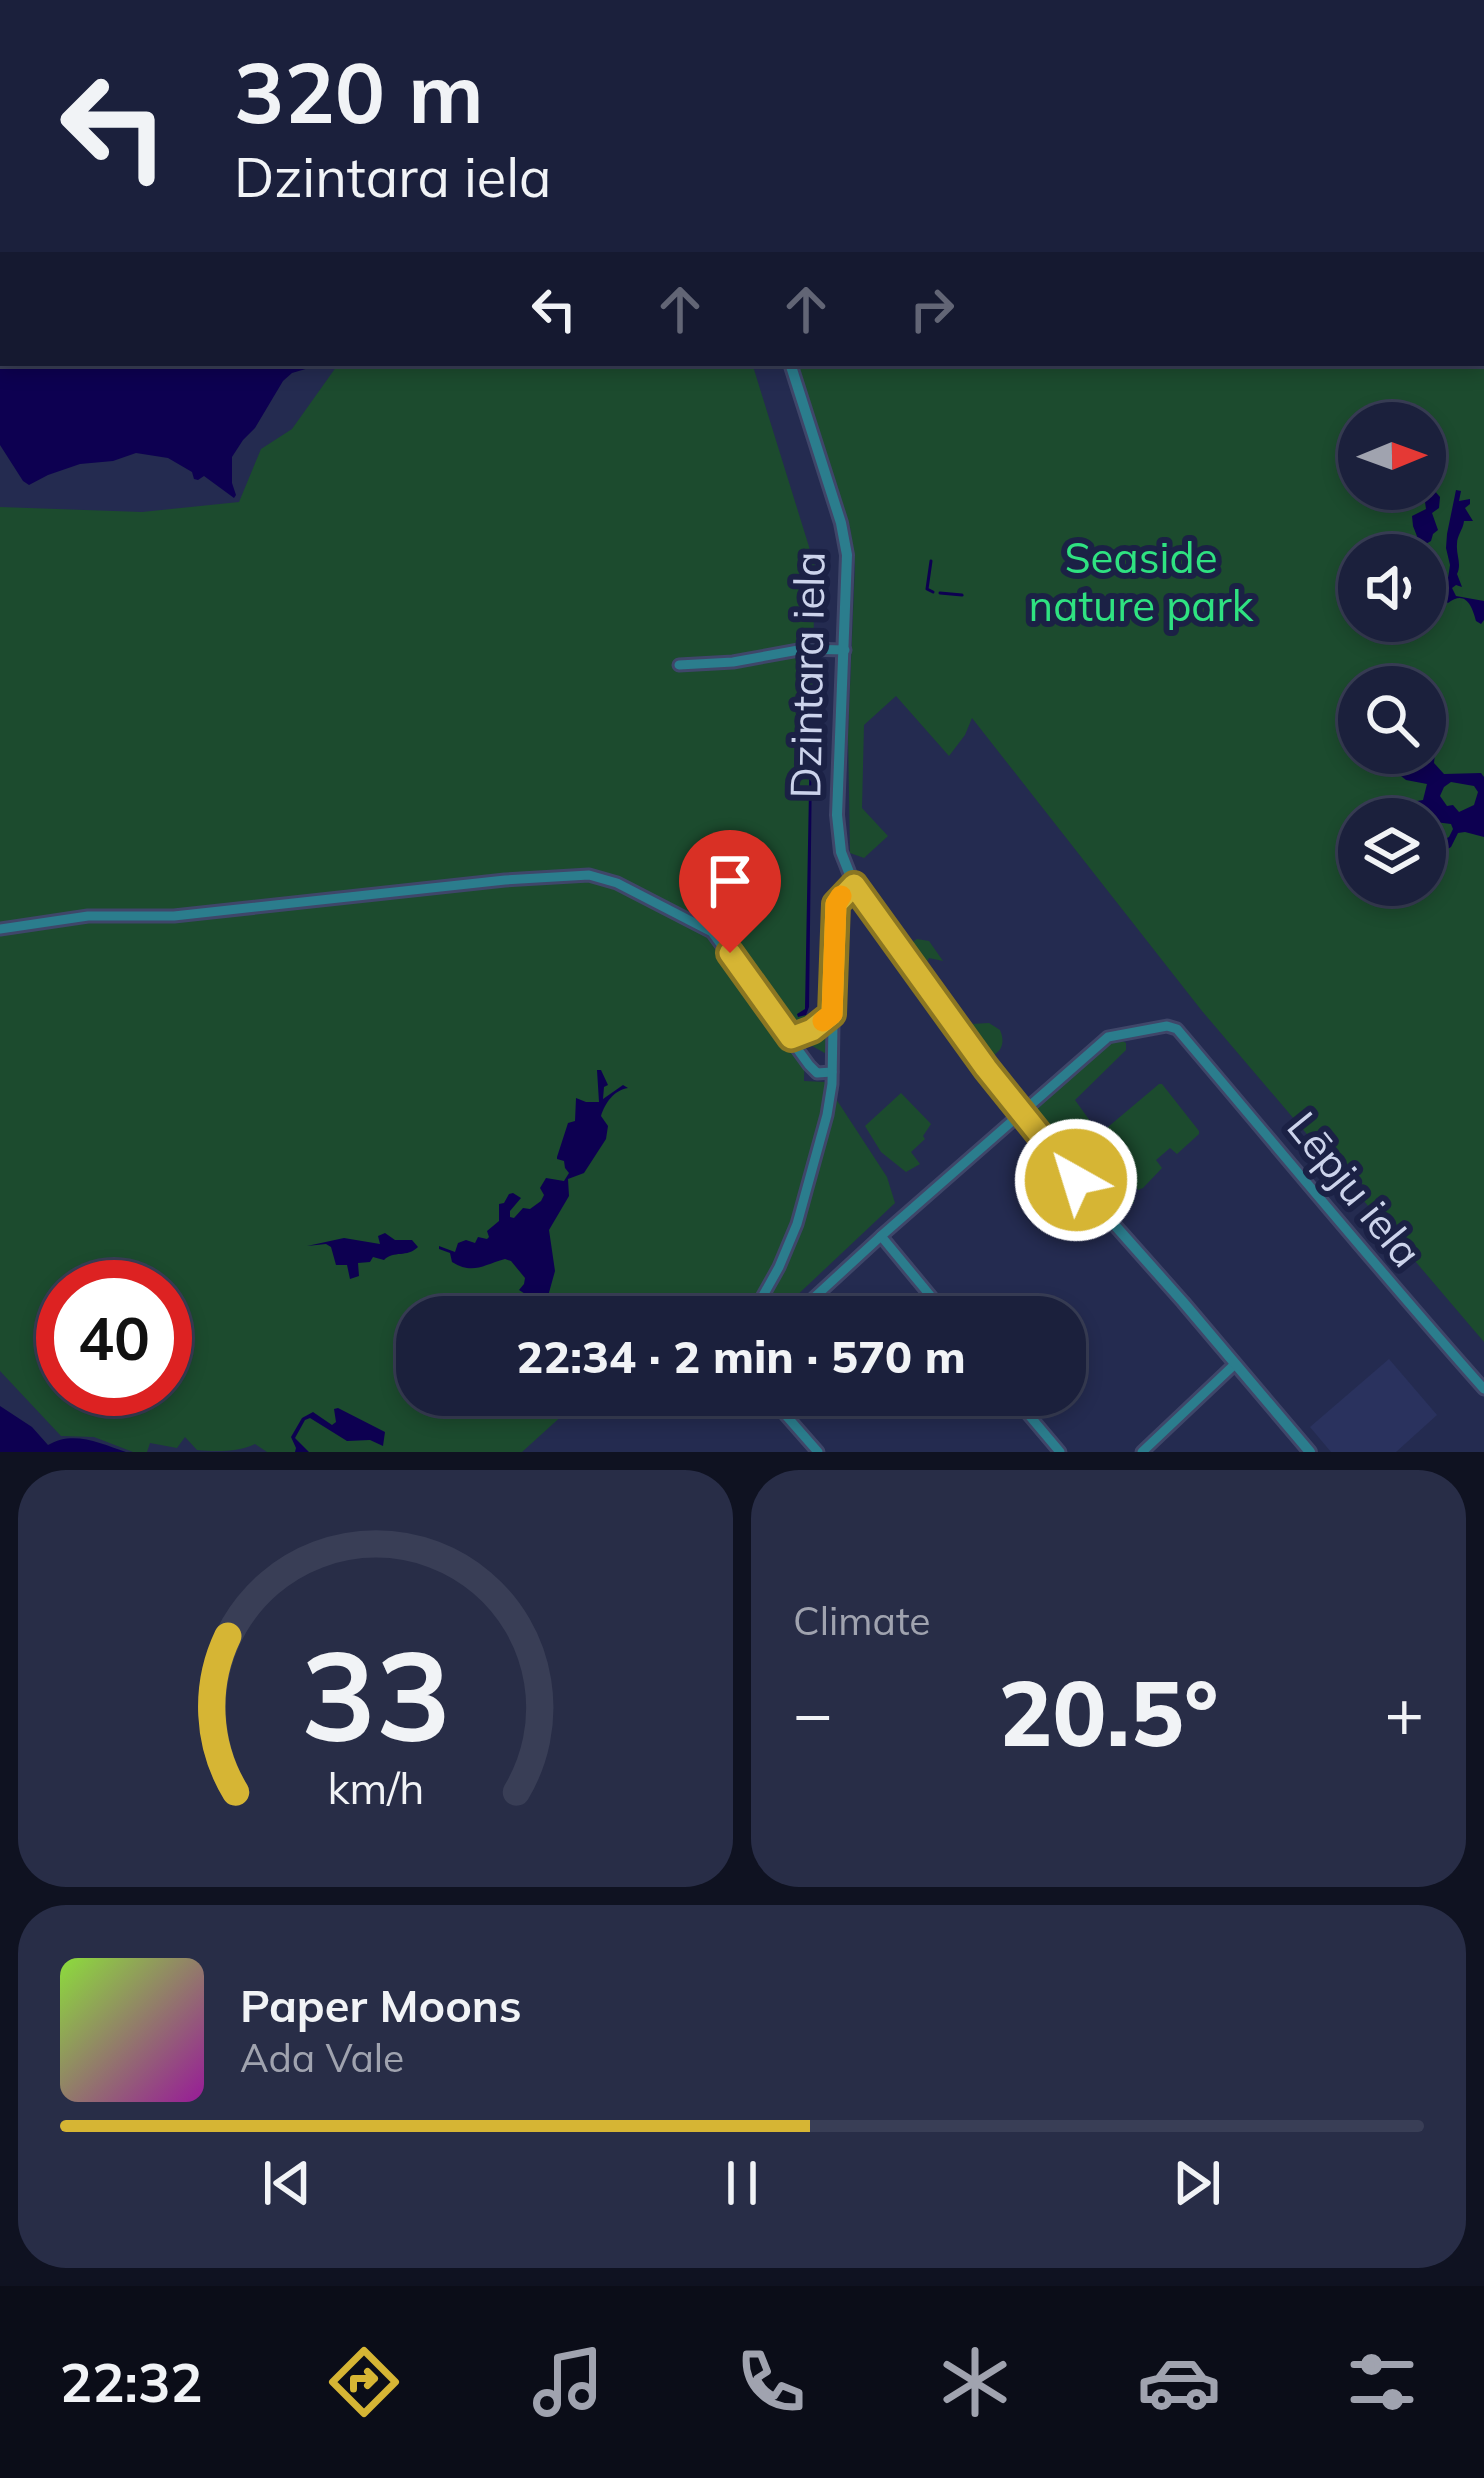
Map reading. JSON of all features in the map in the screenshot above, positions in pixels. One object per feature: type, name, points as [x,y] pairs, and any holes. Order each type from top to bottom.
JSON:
[{"type":"street","name":"Dzintara iela","points":[[791,366],[847,555],[837,815],[841,852],[854,885],[1022,1113],[1310,1452]]},
{"type":"street","points":[[679,665],[733,662],[804,649],[844,650]]},
{"type":"street","points":[[0,929],[88,916],[174,916],[589,875],[616,883],[712,932],[817,1073],[832,1072]]},
{"type":"street","points":[[762,1296],[797,1224],[827,1114],[836,904],[854,885]]},
{"type":"street","points":[[791,1038],[812,1030],[832,1014]]},
{"type":"street","name":"Lēpju iela","points":[[1022,1113],[1108,1037],[1177,1029],[1484,1389]]},
{"type":"street","points":[[816,1296],[1022,1113]]},
{"type":"street","points":[[881,1236],[931,1296]]},
{"type":"street","points":[[1142,1452],[1235,1364]]},
{"type":"street","points":[[786,1416],[818,1452]]},
{"type":"street","points":[[1030,1416],[1060,1452]]},
{"type":"shaded area","points":[[0,366],[310,366],[283,381],[232,457],[234,498],[204,476],[194,479],[192,472],[168,458],[136,453],[80,464],[29,485],[0,445]]},
{"type":"shaded area","points":[[1456,490],[1461,491],[1459,501],[1470,499],[1465,508],[1473,521],[1464,521],[1458,538],[1457,574],[1462,587],[1452,588],[1456,596],[1484,601],[1481,624],[1467,601],[1446,601],[1447,534]]},
{"type":"shaded area","points":[[1436,510],[1432,513],[1438,530],[1416,534],[1412,516]]},
{"type":"shaded area","points":[[816,653],[809,1007],[806,1015],[798,1017],[805,1009],[810,735]]},
{"type":"shaded area","points":[[1481,773],[1484,837],[1458,833],[1446,850],[1446,839],[1453,829],[1446,823],[1446,805],[1459,812],[1474,805],[1478,792],[1474,786],[1451,782],[1441,798],[1424,798],[1427,784],[1398,774]]},
{"type":"shaded area","points":[[597,1070],[608,1085],[603,1099],[623,1085],[628,1088],[614,1094],[605,1106],[601,1116],[608,1126],[606,1139],[584,1173],[568,1179],[569,1196],[549,1230],[555,1271],[548,1296],[528,1296],[519,1290],[525,1278],[511,1261],[466,1268],[439,1249],[455,1252],[458,1243],[487,1239],[487,1231],[499,1221],[499,1204],[509,1194],[521,1198],[510,1211],[514,1218],[523,1208],[541,1201],[540,1188],[546,1178],[564,1181],[569,1173],[557,1157],[568,1123],[575,1121],[576,1098],[599,1102]]},
{"type":"shaded area","points":[[385,1233],[395,1240],[412,1240],[418,1247],[384,1260],[373,1257],[358,1263],[359,1276],[350,1279],[347,1265],[336,1265],[331,1247],[307,1246],[344,1238],[380,1244],[378,1236]]},
{"type":"shaded area","points":[[1389,1359],[1437,1415],[1396,1452],[1331,1452],[1310,1427]]},
{"type":"shaded area","points":[[0,1406],[32,1427],[48,1445],[77,1438],[126,1452],[0,1452]]},
{"type":"shaded area","points":[[338,1408],[385,1432],[383,1446],[370,1440],[347,1441],[310,1418],[295,1438],[309,1452],[295,1452],[291,1437],[302,1418],[313,1412],[332,1425]]},
{"type":"green space","points":[[337,366],[753,366],[815,566],[805,1039],[830,1024],[830,1056],[805,1042],[804,1081],[825,1082],[887,1177],[895,1203],[796,1296],[396,1296],[396,1416],[562,1416],[522,1452],[267,1452],[255,1444],[212,1451],[197,1450],[185,1437],[177,1448],[150,1443],[147,1452],[133,1452],[94,1437],[61,1436],[42,1416],[192,1416],[192,1260],[36,1260],[36,1409],[0,1371],[0,507],[142,512],[239,502],[261,449],[292,429]]},
{"type":"green space","name":"Seaside nature park","points":[[797,366],[1484,366],[1484,1342],[1202,1011],[972,718],[949,756],[896,696],[864,725],[862,808],[888,836],[864,858],[850,853],[848,734],[855,566],[850,527]]},
{"type":"green space","points":[[929,941],[943,961],[929,958],[926,964],[971,1024],[989,1023],[1000,1030],[1002,1044],[994,1055],[982,1051],[911,955],[911,943]]},
{"type":"green space","points":[[1113,1040],[1126,1043],[1126,1050],[1075,1100],[1133,1197],[1120,1217],[1030,1110]]},
{"type":"green space","points":[[1159,1084],[1199,1134],[1177,1154],[1170,1148],[1156,1160],[1162,1168],[1138,1190],[1108,1127]]},
{"type":"green space","points":[[901,1093],[931,1124],[925,1139],[911,1152],[920,1164],[906,1172],[881,1152],[865,1126]]},
{"type":"waterway","points":[[931,561],[927,589],[933,592]]},
{"type":"waterway","points":[[940,593],[962,595]]},
{"type":"slow traffic","points":[[823,1021],[832,1014],[836,904],[841,896]]},
{"type":"route","points":[[730,953],[791,1038],[812,1030],[832,1014],[836,904],[854,885],[986,1068],[1076,1180]]}]
